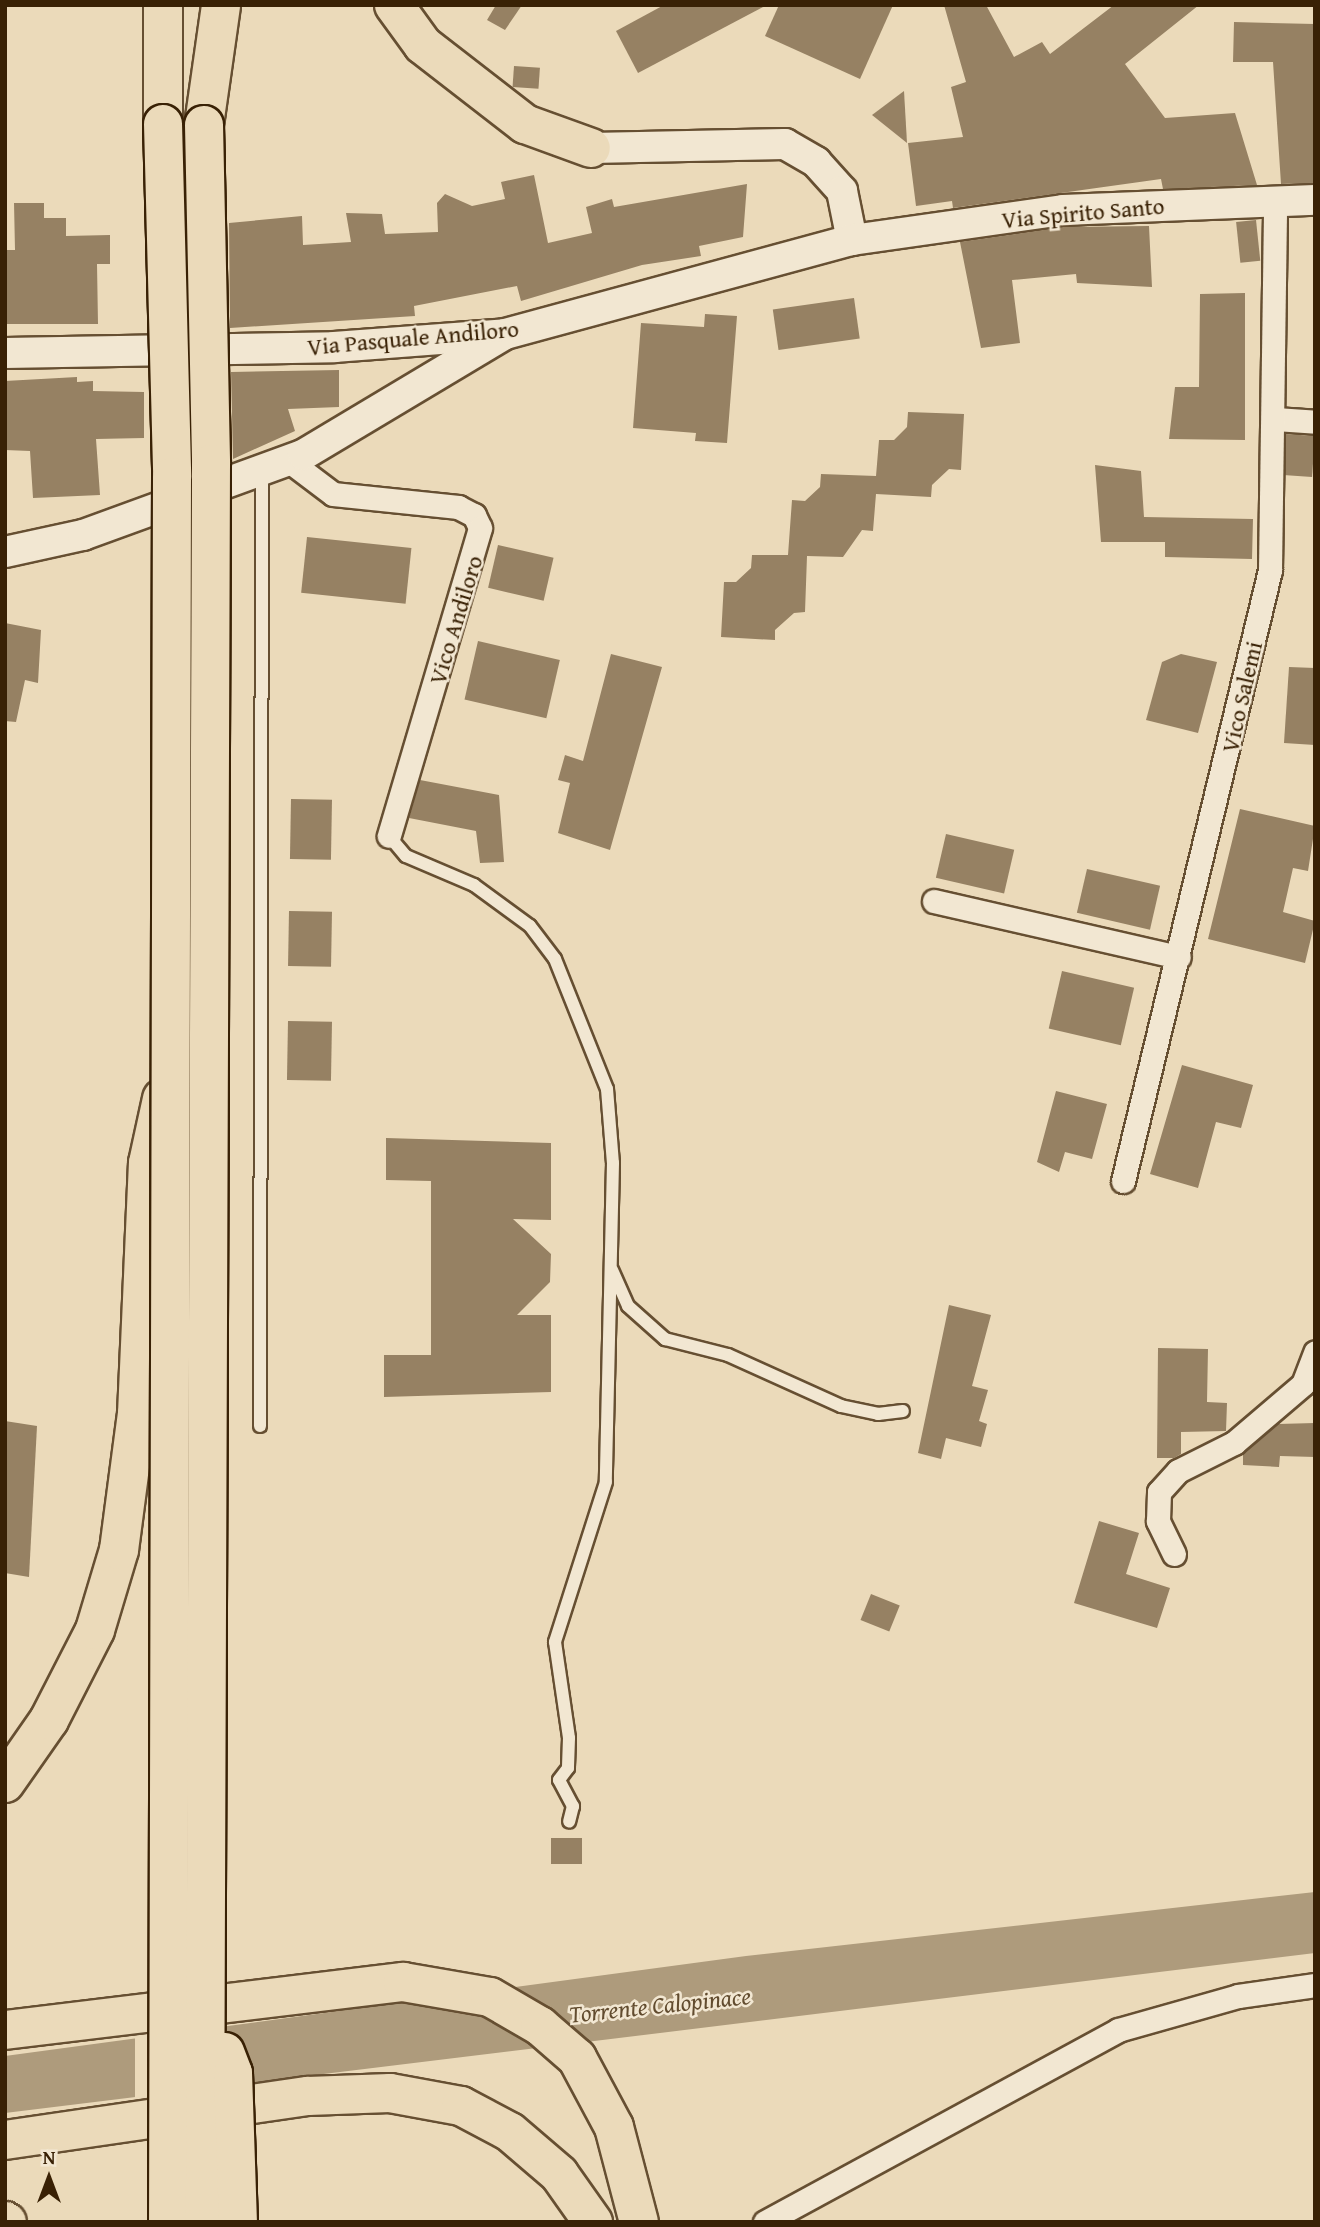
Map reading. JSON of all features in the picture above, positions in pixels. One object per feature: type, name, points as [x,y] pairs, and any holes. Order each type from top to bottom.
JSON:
[{"type":"highway","points":[[147,5],[163,86]]},
{"type":"highway","points":[[163,5],[163,124],[172,477],[168,2222]]},
{"type":"highway","points":[[203,5],[212,464],[209,2015],[205,2222]]},
{"type":"highway","points":[[204,125],[221,5]]},
{"type":"highway","points":[[394,5],[423,46],[525,124],[591,148]]},
{"type":"highway","points":[[5,1783],[49,1720],[95,1630],[119,1550],[137,1414],[148,1163],[172,1056]]},
{"type":"highway","points":[[5,2030],[337,1988],[403,1982],[455,1987],[514,2008],[576,2058],[614,2127],[639,2222]]},
{"type":"highway","points":[[209,2015],[233,2073],[238,2222]]},
{"type":"highway","points":[[5,2140],[308,2096],[390,2093],[461,2106],[510,2132],[559,2174],[593,2222]]},
{"type":"street","points":[[591,148],[785,144],[816,162],[842,191],[852,240]]},
{"type":"street","name":"Via Spirito Santo","points":[[852,240],[1063,210],[1275,201],[1313,206]]},
{"type":"street","name":"Vico Salemi","points":[[1123,1181],[1270,570],[1276,419],[1275,201]]},
{"type":"street","name":"Via Pasquale Andiloro","points":[[5,353],[334,347],[505,334],[852,240]]},
{"type":"street","points":[[5,552],[83,535],[275,465],[505,334]]},
{"type":"street","points":[[1276,419],[1315,422]]},
{"type":"street","name":"Vico Andiloro","points":[[275,465],[333,494],[458,507],[474,515],[480,528],[389,836]]},
{"type":"street","points":[[934,901],[1179,957]]},
{"type":"street","points":[[1174,1553],[1158,1521],[1159,1492],[1178,1471],[1234,1443],[1303,1384],[1315,1352]]},
{"type":"street","points":[[765,2222],[1118,2031],[1238,1996],[1315,1985]]},
{"type":"lane","points":[[260,1426],[275,465]]},
{"type":"lane","points":[[389,836],[405,856],[501,902],[530,926],[555,959],[607,1089],[610,1266],[606,1482],[555,1642],[569,1738],[568,1768],[559,1780],[573,1806],[569,1822]]},
{"type":"lane","points":[[610,1266],[628,1306],[665,1339],[728,1354],[841,1406],[878,1414],[903,1411]]},
{"type":"water","name":"Torrente Calopinace","points":[[1315,1892],[1315,1953],[5,2113],[5,2056],[746,1956]]},
{"type":"pier","points":[[212,2025],[212,2092],[135,2101],[135,2035]]},
{"type":"building","points":[[496,5],[522,5],[505,30],[487,20]]},
{"type":"building","points":[[664,5],[767,5],[638,73],[616,31]]},
{"type":"building","points":[[779,5],[893,5],[860,79],[765,36]]},
{"type":"building","points":[[944,5],[986,5],[1014,57],[1042,42],[1050,54],[1114,5],[1199,5],[1125,64],[1165,118],[1235,113],[1257,185],[1163,189],[1161,179],[953,208],[952,201],[916,206],[908,143],[963,137],[951,87],[966,82]]},
{"type":"building","points":[[1234,22],[1315,24],[1315,183],[1281,184],[1273,62],[1233,62]]},
{"type":"building","points":[[514,66],[540,68],[538,89],[513,87]]},
{"type":"building","points":[[904,91],[907,143],[872,115]]},
{"type":"building","points":[[534,175],[548,243],[592,233],[586,207],[612,199],[614,207],[747,184],[743,237],[699,246],[701,256],[642,265],[521,301],[517,286],[414,306],[415,316],[230,328],[229,223],[302,216],[303,245],[351,242],[346,213],[382,214],[385,234],[438,232],[437,203],[445,194],[472,206],[505,199],[501,182]]},
{"type":"building","points":[[14,203],[44,203],[44,218],[66,218],[66,236],[110,235],[110,264],[97,264],[98,324],[5,324],[5,250],[15,250]]},
{"type":"building","points":[[1256,220],[1260,261],[1240,263],[1236,222]]},
{"type":"building","points":[[1149,226],[1152,287],[1077,283],[1076,274],[1012,280],[1020,343],[981,348],[960,242],[1065,227]]},
{"type":"building","points":[[1245,293],[1245,440],[1169,439],[1175,387],[1199,387],[1200,294]]},
{"type":"building","points":[[854,298],[860,339],[779,350],[773,309]]},
{"type":"building","points":[[705,314],[737,316],[727,443],[695,441],[696,433],[633,428],[641,323],[704,327]]},
{"type":"building","points":[[339,370],[339,407],[288,409],[295,431],[233,459],[231,372]]},
{"type":"building","points":[[77,377],[77,382],[93,381],[93,391],[144,392],[144,438],[96,439],[100,495],[33,498],[30,451],[5,450],[5,381]]},
{"type":"building","points":[[908,412],[964,414],[961,470],[949,469],[932,485],[931,497],[876,494],[873,531],[862,530],[843,557],[807,556],[805,612],[794,613],[775,630],[775,640],[721,637],[724,582],[736,582],[751,568],[752,555],[788,555],[792,500],[805,501],[820,487],[821,474],[876,476],[879,440],[894,440],[907,427]]},
{"type":"building","points":[[1286,434],[1315,436],[1312,477],[1283,475]]},
{"type":"building","points":[[1095,465],[1141,471],[1144,517],[1253,519],[1252,559],[1165,557],[1165,542],[1101,542]]},
{"type":"building","points":[[307,537],[411,548],[406,604],[301,593]]},
{"type":"building","points":[[498,545],[554,558],[544,601],[488,588]]},
{"type":"building","points":[[5,623],[41,630],[38,683],[25,680],[16,722],[5,721]]},
{"type":"building","points":[[478,641],[560,660],[546,718],[465,699]]},
{"type":"building","points":[[611,654],[662,667],[610,850],[558,833],[570,783],[558,780],[565,755],[583,761]]},
{"type":"building","points":[[1181,654],[1217,662],[1198,733],[1146,720],[1162,662]]},
{"type":"building","points":[[1289,667],[1315,668],[1315,745],[1284,743]]},
{"type":"building","points":[[420,780],[499,795],[504,862],[480,863],[476,831],[409,818]]},
{"type":"building","points":[[291,799],[332,800],[331,860],[290,859]]},
{"type":"building","points":[[1240,809],[1315,826],[1308,871],[1293,868],[1283,912],[1315,921],[1305,963],[1208,939]]},
{"type":"building","points":[[946,834],[1014,850],[1004,894],[936,878]]},
{"type":"building","points":[[1087,869],[1160,886],[1150,930],[1077,913]]},
{"type":"building","points":[[289,911],[332,912],[331,967],[288,966]]},
{"type":"building","points":[[1062,971],[1134,988],[1121,1045],[1049,1028]]},
{"type":"building","points":[[288,1021],[332,1022],[331,1081],[287,1080]]},
{"type":"building","points":[[1182,1065],[1253,1085],[1241,1128],[1216,1122],[1198,1188],[1150,1174]]},
{"type":"building","points":[[1056,1091],[1107,1104],[1092,1159],[1065,1152],[1059,1172],[1037,1162]]},
{"type":"building","points":[[386,1138],[551,1143],[551,1220],[513,1219],[551,1254],[550,1282],[517,1315],[551,1315],[551,1392],[384,1397],[384,1355],[431,1355],[431,1181],[386,1180]]},
{"type":"building","points":[[949,1305],[991,1315],[972,1386],[988,1390],[979,1421],[987,1424],[981,1447],[946,1438],[941,1459],[918,1453]]},
{"type":"building","points":[[1158,1348],[1208,1349],[1207,1402],[1227,1403],[1226,1431],[1181,1432],[1181,1454],[1174,1458],[1157,1458]]},
{"type":"building","points":[[5,1421],[37,1426],[29,1577],[5,1573]]},
{"type":"building","points":[[1315,1423],[1315,1457],[1280,1456],[1279,1467],[1243,1465],[1243,1454],[1278,1424]]},
{"type":"building","points":[[1099,1521],[1139,1533],[1126,1574],[1170,1588],[1157,1628],[1074,1603]]},
{"type":"building","points":[[871,1594],[900,1606],[889,1632],[861,1620]]},
{"type":"building","points":[[551,1838],[582,1838],[582,1864],[551,1864]]}]
